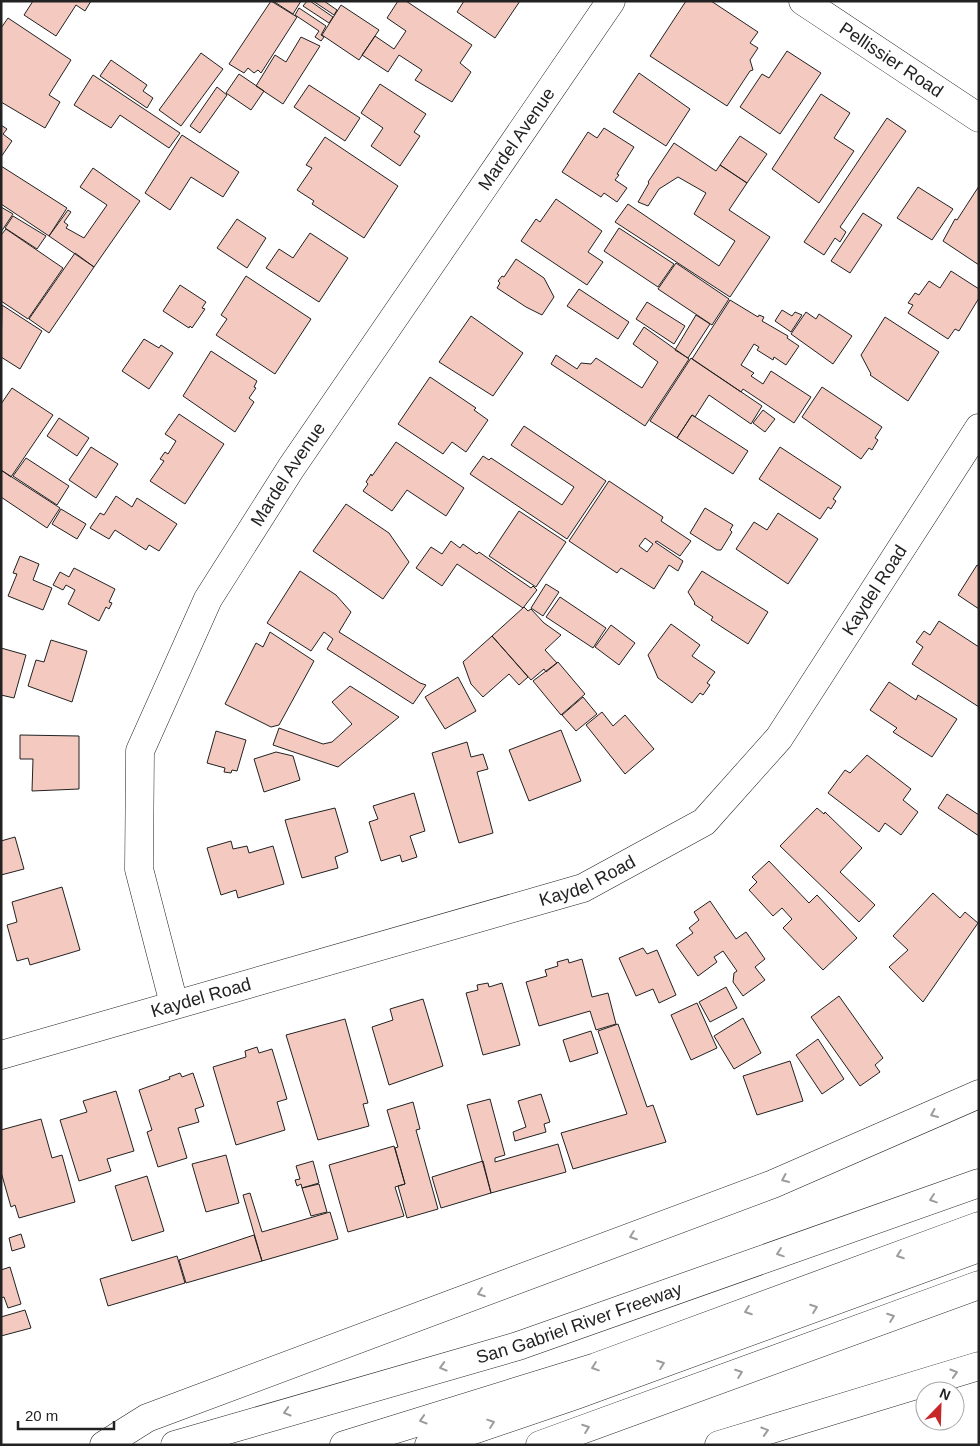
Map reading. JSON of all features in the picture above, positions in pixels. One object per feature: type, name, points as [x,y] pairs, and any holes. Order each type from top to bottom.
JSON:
[{"type":"main road","name":"Mardel Avenue","points":[[174,1004],[139,869],[140,751],[208,599],[291,468],[610,1]]},
{"type":"main road","name":"Pellissier Road","points":[[803,1],[979,118]]},
{"type":"main road","name":"Kaydel Road","points":[[1,1055],[584,888],[704,822],[779,738],[979,428]]},
{"type":"main road","points":[[104,1445],[147,1418],[773,1184],[979,1094]]},
{"type":"main road","name":"San Gabriel River Freeway","points":[[175,1445],[518,1346],[979,1183]]},
{"type":"main road","points":[[344,1445],[596,1367],[979,1226]]},
{"type":"main road","points":[[429,1445],[576,1395],[979,1248]]},
{"type":"main road","points":[[540,1445],[979,1285]]},
{"type":"main road","points":[[719,1445],[979,1366]]},
{"type":"building","points":[[33,1],[91,1],[85,11],[76,5],[56,36],[24,15]]},
{"type":"building","points":[[271,1],[297,17],[261,73],[258,70],[254,73],[248,68],[244,73],[229,64]]},
{"type":"building","points":[[273,1],[301,1],[293,14]]},
{"type":"building","points":[[307,1],[310,1],[333,17],[329,23],[303,6]]},
{"type":"building","points":[[313,1],[324,1],[337,10],[334,15]]},
{"type":"building","points":[[398,1],[406,1],[472,45],[460,63],[471,72],[452,102],[415,80],[422,70],[399,55],[388,72],[362,55],[375,36],[394,49],[406,31],[387,18]]},
{"type":"building","points":[[464,1],[520,1],[495,38],[457,12]]},
{"type":"building","points":[[686,1],[711,1],[758,32],[750,43],[758,48],[750,60],[753,70],[750,71],[727,106],[650,56]]},
{"type":"building","points":[[341,5],[379,30],[359,60],[322,35]]},
{"type":"building","points":[[299,8],[326,26],[321,35],[324,37],[321,41],[315,37],[319,31],[295,15]]},
{"type":"building","points":[[8,18],[71,60],[49,95],[60,102],[45,128],[1,102],[1,28]]},
{"type":"building","points":[[301,37],[320,46],[283,104],[256,86],[275,55],[286,62]]},
{"type":"building","points":[[787,51],[821,73],[780,134],[740,107],[762,74],[769,78]]},
{"type":"building","points":[[201,53],[223,69],[181,126],[159,110]]},
{"type":"building","points":[[111,60],[147,85],[143,91],[153,98],[147,108],[100,76]]},
{"type":"building","points":[[639,73],[690,109],[666,146],[613,112]]},
{"type":"building","points":[[239,74],[264,91],[251,110],[226,93]]},
{"type":"building","points":[[93,75],[180,133],[169,148],[120,115],[111,128],[74,105]]},
{"type":"building","points":[[380,84],[426,114],[414,132],[420,136],[400,166],[371,146],[383,128],[361,113]]},
{"type":"building","points":[[309,85],[360,118],[345,141],[294,107]]},
{"type":"building","points":[[217,87],[227,95],[200,133],[190,126]]},
{"type":"building","points":[[821,94],[850,113],[834,138],[854,151],[819,203],[772,169]]},
{"type":"building","points":[[887,118],[906,131],[840,227],[846,232],[840,242],[835,238],[824,255],[804,242]]},
{"type":"building","points":[[1,125],[7,129],[3,134],[12,141],[1,157]]},
{"type":"building","points":[[604,128],[634,147],[615,180],[627,188],[617,202],[604,193],[601,197],[562,172],[588,132],[597,138]]},
{"type":"building","points":[[182,135],[239,172],[223,197],[191,177],[170,210],[145,193]]},
{"type":"building","points":[[740,136],[767,154],[747,183],[720,165]]},
{"type":"building","points":[[325,137],[398,186],[364,238],[312,204],[314,201],[297,190],[312,168],[306,165]]},
{"type":"building","points":[[674,143],[716,171],[720,165],[747,183],[729,210],[770,237],[730,297],[615,222],[628,204],[719,266],[735,241],[694,214],[706,193],[678,177],[659,189],[648,206],[638,202],[648,182]]},
{"type":"building","points":[[1,166],[67,208],[49,236],[1,204]]},
{"type":"building","points":[[93,168],[140,201],[94,267],[49,236],[68,210],[71,212],[64,222],[68,225],[66,228],[84,238],[107,205],[80,187]]},
{"type":"building","points":[[979,186],[979,265],[943,241],[955,219],[957,220]]},
{"type":"building","points":[[918,187],[953,209],[932,240],[897,218]]},
{"type":"building","points":[[556,199],[602,231],[588,252],[603,262],[587,285],[521,241],[536,219],[540,222]]},
{"type":"building","points":[[1,207],[13,214],[1,232]]},
{"type":"building","points":[[863,213],[882,225],[850,273],[831,261]]},
{"type":"building","points":[[13,216],[46,236],[37,249],[5,228]]},
{"type":"building","points":[[237,219],[266,238],[247,268],[217,248]]},
{"type":"building","points":[[619,228],[674,264],[658,287],[604,251]]},
{"type":"building","points":[[6,229],[63,268],[28,319],[1,301],[1,235]]},
{"type":"building","points":[[310,233],[348,258],[319,302],[266,268],[279,249],[293,258]]},
{"type":"building","points":[[75,253],[94,267],[49,333],[29,319]]},
{"type":"building","points":[[516,259],[544,278],[554,297],[542,315],[497,288],[500,283],[498,281],[502,276],[504,277]]},
{"type":"building","points":[[676,263],[729,299],[712,325],[658,289]]},
{"type":"building","points":[[951,271],[979,289],[979,298],[959,331],[955,329],[948,339],[908,313],[913,305],[908,303],[915,293],[919,295],[929,281],[940,288]]},
{"type":"building","points":[[246,276],[311,319],[275,374],[216,335],[227,319],[221,315]]},
{"type":"building","points":[[180,285],[206,302],[202,308],[205,309],[192,328],[190,326],[189,328],[163,311]]},
{"type":"building","points":[[579,289],[629,322],[618,339],[567,306]]},
{"type":"building","points":[[730,300],[758,317],[759,315],[764,317],[762,321],[788,336],[787,338],[799,346],[786,365],[774,357],[773,360],[757,350],[759,347],[754,344],[741,365],[754,373],[751,376],[763,384],[771,371],[811,397],[794,423],[743,389],[741,392],[692,359]]},
{"type":"building","points":[[647,302],[685,326],[674,344],[636,319]]},
{"type":"building","points":[[2,305],[42,331],[20,369],[1,357]]},
{"type":"building","points":[[782,310],[792,316],[795,312],[802,315],[791,332],[775,321]]},
{"type":"building","points":[[806,312],[816,319],[819,314],[852,336],[833,364],[791,334]]},
{"type":"building","points":[[696,315],[710,324],[688,358],[675,350]]},
{"type":"building","points":[[471,316],[523,353],[493,396],[439,362]]},
{"type":"building","points":[[885,317],[939,352],[908,401],[870,375],[861,355]]},
{"type":"building","points":[[644,327],[689,359],[645,426],[551,364],[556,355],[577,369],[581,363],[591,364],[596,358],[642,388],[658,362],[633,344]]},
{"type":"building","points":[[144,339],[159,348],[161,345],[173,353],[149,389],[122,371]]},
{"type":"building","points":[[211,351],[257,381],[254,387],[256,388],[249,398],[254,402],[235,432],[183,396]]},
{"type":"building","points":[[691,358],[762,406],[751,424],[709,395],[695,417],[692,415],[677,438],[650,421]]},
{"type":"building","points":[[430,377],[476,408],[474,410],[488,420],[466,452],[452,442],[443,454],[398,424]]},
{"type":"building","points":[[822,387],[882,427],[875,438],[878,440],[872,450],[869,448],[861,459],[802,417]]},
{"type":"building","points":[[12,388],[53,415],[11,477],[1,470],[1,404]]},
{"type":"building","points":[[763,410],[775,419],[765,432],[753,423]]},
{"type":"building","points":[[179,414],[224,444],[185,504],[150,481],[164,461],[160,459],[165,452],[168,454],[176,441],[165,434]]},
{"type":"building","points":[[692,415],[748,451],[733,474],[677,438]]},
{"type":"building","points":[[59,418],[89,438],[77,456],[47,436]]},
{"type":"building","points":[[524,426],[606,481],[567,539],[470,474],[483,456],[489,460],[491,458],[562,505],[574,487],[511,445]]},
{"type":"building","points":[[396,442],[464,488],[446,516],[407,490],[392,511],[363,491],[368,484],[366,482],[371,474],[372,476]]},
{"type":"building","points":[[91,447],[118,464],[96,498],[69,480]]},
{"type":"building","points":[[780,447],[841,487],[833,499],[836,501],[831,509],[828,507],[820,519],[759,479]]},
{"type":"building","points":[[26,458],[69,486],[57,505],[13,476]]},
{"type":"building","points":[[1,470],[60,508],[47,528],[1,497]]},
{"type":"building","points":[[609,481],[663,517],[661,521],[691,541],[680,556],[657,541],[655,542],[683,561],[678,571],[669,565],[654,589],[621,568],[617,573],[569,541]],"holes":[[[645,538],[653,544],[647,552],[639,546]]]},
{"type":"building","points":[[116,496],[132,507],[137,498],[177,524],[159,551],[149,545],[146,550],[115,530],[109,539],[90,528],[100,513],[104,515]]},
{"type":"building","points":[[346,504],[389,533],[409,562],[383,599],[313,551]]},
{"type":"building","points":[[705,508],[733,525],[730,530],[732,532],[721,550],[717,550],[690,533]]},
{"type":"building","points":[[61,509],[86,524],[77,539],[52,524]]},
{"type":"building","points":[[519,511],[566,542],[536,587],[489,556]]},
{"type":"building","points":[[778,513],[818,539],[788,584],[736,549],[754,522],[767,530]]},
{"type":"building","points":[[451,541],[460,548],[463,544],[477,554],[479,552],[531,588],[533,586],[537,590],[523,608],[457,564],[442,586],[416,568],[431,547],[442,554]]},
{"type":"building","points":[[20,556],[39,564],[33,580],[52,588],[43,610],[8,596],[17,574],[13,573]]},
{"type":"building","points":[[977,565],[979,566],[979,609],[958,595]]},
{"type":"building","points":[[74,568],[115,589],[109,602],[112,603],[109,609],[106,607],[99,621],[68,604],[75,590],[66,585],[63,590],[53,585],[60,572],[69,577]]},
{"type":"building","points":[[300,571],[336,595],[351,612],[339,632],[426,685],[413,704],[327,649],[333,639],[324,632],[311,651],[267,623]]},
{"type":"building","points":[[702,571],[768,612],[748,644],[711,620],[713,617],[694,604],[688,592]]},
{"type":"building","points":[[546,584],[559,592],[543,616],[531,608]]},
{"type":"building","points":[[560,597],[606,628],[593,648],[546,617]]},
{"type":"building","points":[[524,607],[528,611],[531,609],[544,623],[561,635],[545,650],[557,663],[546,672],[544,669],[531,680],[492,636]]},
{"type":"building","points":[[939,621],[979,647],[979,707],[912,664],[923,647],[916,642],[924,631],[930,635]]},
{"type":"building","points":[[671,624],[700,645],[692,656],[715,672],[707,683],[710,685],[703,695],[700,693],[692,703],[658,678],[648,655]]},
{"type":"building","points":[[611,625],[635,643],[619,665],[595,647]]},
{"type":"building","points":[[270,632],[314,661],[279,725],[271,727],[225,704],[256,643],[263,647]]},
{"type":"building","points":[[492,636],[528,677],[519,685],[509,674],[483,697],[471,684],[463,662]]},
{"type":"building","points":[[51,640],[87,651],[72,702],[28,686],[36,660],[44,662]]},
{"type":"building","points":[[1,648],[26,655],[14,698],[1,695]]},
{"type":"building","points":[[558,662],[585,694],[561,715],[533,681]]},
{"type":"building","points":[[458,677],[476,711],[445,729],[425,697]]},
{"type":"building","points":[[889,682],[916,700],[918,695],[957,719],[932,757],[893,732],[897,728],[870,710]]},
{"type":"building","points":[[350,686],[399,717],[338,767],[273,745],[279,728],[323,744],[332,742],[352,724],[332,702]]},
{"type":"building","points":[[583,697],[597,714],[576,731],[562,715]]},
{"type":"building","points":[[602,712],[613,726],[625,715],[654,749],[625,774],[586,725]]},
{"type":"building","points":[[561,730],[581,781],[529,801],[509,750]]},
{"type":"building","points":[[216,731],[246,740],[237,771],[232,770],[231,773],[224,772],[225,768],[207,763]]},
{"type":"building","points":[[20,735],[79,736],[79,789],[32,791],[33,759],[20,759]]},
{"type":"building","points":[[467,742],[471,757],[483,754],[488,769],[477,772],[493,833],[459,843],[432,753]]},
{"type":"building","points":[[276,752],[293,756],[300,780],[264,792],[254,759]]},
{"type":"building","points":[[867,755],[911,789],[903,800],[918,812],[901,835],[885,823],[879,832],[828,793],[845,770],[850,773]]},
{"type":"building","points":[[414,793],[425,831],[410,836],[417,857],[402,862],[400,855],[381,861],[369,822],[378,819],[373,806]]},
{"type":"building","points":[[947,794],[979,815],[979,836],[938,808]]},
{"type":"building","points":[[335,808],[348,852],[335,857],[338,868],[302,878],[285,820]]},
{"type":"building","points":[[817,808],[824,814],[825,812],[862,848],[840,872],[875,905],[859,922],[780,846]]},
{"type":"building","points":[[15,837],[24,869],[1,875],[1,841]]},
{"type":"building","points":[[231,841],[233,849],[247,846],[249,853],[273,846],[284,884],[238,898],[236,890],[221,895],[207,848]]},
{"type":"building","points":[[769,861],[809,903],[817,895],[857,938],[823,970],[783,928],[792,919],[782,908],[773,916],[749,890],[757,882],[752,877]]},
{"type":"building","points":[[62,887],[80,950],[30,965],[28,958],[17,961],[7,925],[17,922],[12,902]]},
{"type":"building","points":[[933,893],[960,918],[965,912],[978,923],[923,1002],[889,967],[908,950],[893,936]]},
{"type":"building","points":[[710,901],[736,939],[746,932],[765,959],[755,967],[765,980],[743,996],[733,982],[734,973],[737,971],[723,951],[714,957],[717,962],[698,976],[676,945],[693,933],[689,928],[699,920],[694,912]]},
{"type":"building","points":[[643,948],[647,954],[657,950],[676,995],[659,1003],[653,989],[636,996],[619,958]]},
{"type":"building","points":[[568,959],[569,963],[582,959],[592,997],[608,993],[616,1024],[596,1030],[590,1011],[539,1026],[526,982],[547,976],[545,970],[558,966],[557,962]]},
{"type":"building","points":[[488,983],[489,987],[502,983],[520,1045],[483,1055],[466,993],[478,990],[477,985]]},
{"type":"building","points":[[726,987],[737,1008],[710,1022],[699,1002]]},
{"type":"building","points":[[839,996],[883,1058],[875,1065],[880,1072],[860,1086],[811,1017]]},
{"type":"building","points":[[423,999],[443,1066],[389,1085],[372,1027],[393,1020],[390,1009]]},
{"type":"building","points":[[697,1003],[717,1048],[691,1060],[671,1015]]},
{"type":"building","points":[[743,1018],[761,1053],[734,1069],[714,1036]]},
{"type":"building","points":[[345,1019],[368,1103],[363,1104],[369,1126],[318,1140],[286,1035]]},
{"type":"building","points":[[618,1024],[647,1107],[653,1105],[666,1142],[573,1169],[561,1133],[627,1114],[598,1031]]},
{"type":"building","points":[[591,1031],[598,1053],[570,1062],[563,1040]]},
{"type":"building","points":[[818,1039],[844,1079],[822,1094],[796,1055]]},
{"type":"building","points":[[257,1047],[259,1053],[272,1049],[287,1099],[277,1102],[285,1130],[236,1145],[213,1067],[246,1057],[245,1051]]},
{"type":"building","points":[[790,1061],[803,1101],[757,1115],[743,1076]]},
{"type":"building","points":[[180,1073],[182,1077],[193,1073],[204,1106],[195,1109],[199,1122],[178,1128],[187,1158],[158,1167],[147,1132],[152,1130],[139,1090],[170,1079],[169,1077]]},
{"type":"building","points":[[116,1091],[134,1151],[107,1159],[111,1171],[79,1181],[60,1120],[87,1112],[83,1101]]},
{"type":"building","points":[[541,1094],[550,1122],[544,1124],[546,1132],[515,1141],[513,1132],[526,1127],[518,1101]]},
{"type":"building","points":[[490,1099],[505,1155],[495,1158],[495,1162],[558,1144],[566,1172],[491,1193],[467,1105]]},
{"type":"building","points":[[413,1102],[420,1129],[416,1130],[438,1209],[407,1218],[398,1186],[405,1184],[395,1148],[398,1147],[387,1110]]},
{"type":"building","points":[[41,1119],[52,1158],[62,1155],[75,1202],[19,1218],[15,1205],[11,1207],[1,1172],[1,1130]]},
{"type":"building","points":[[394,1146],[405,1184],[395,1187],[404,1216],[348,1232],[329,1165]]},
{"type":"building","points":[[226,1155],[239,1203],[206,1212],[192,1164]]},
{"type":"building","points":[[313,1161],[319,1183],[302,1188],[301,1184],[297,1186],[295,1180],[300,1179],[296,1166]]},
{"type":"building","points":[[483,1161],[491,1193],[441,1208],[432,1177]]},
{"type":"building","points":[[147,1176],[164,1231],[132,1241],[115,1186]]},
{"type":"building","points":[[319,1184],[327,1212],[311,1216],[302,1188]]},
{"type":"building","points":[[250,1193],[262,1232],[330,1212],[338,1239],[262,1261],[243,1195]]},
{"type":"building","points":[[21,1234],[25,1247],[12,1251],[9,1238]]},
{"type":"building","points":[[254,1235],[262,1261],[186,1283],[179,1260]]},
{"type":"building","points":[[177,1256],[185,1283],[108,1306],[100,1279]]},
{"type":"building","points":[[10,1267],[21,1304],[8,1308],[4,1297],[1,1298],[1,1270]]},
{"type":"building","points":[[25,1310],[31,1328],[1,1336],[1,1317]]}]
